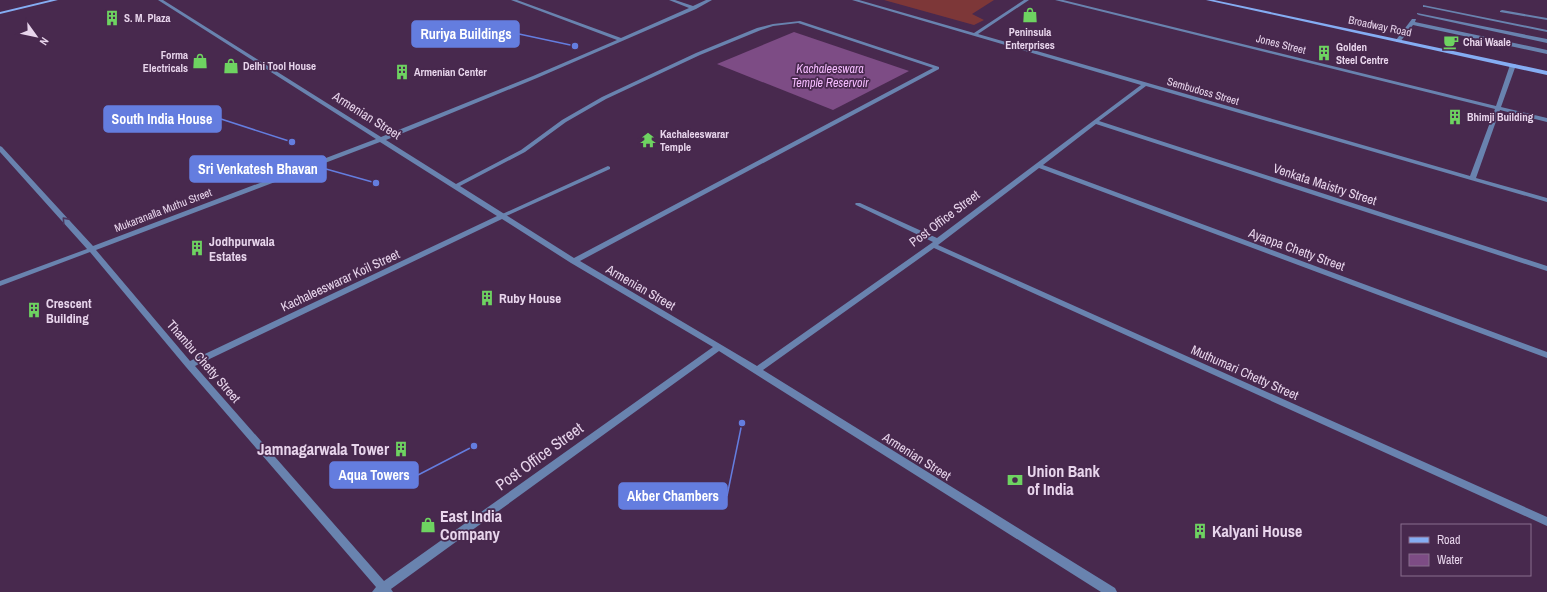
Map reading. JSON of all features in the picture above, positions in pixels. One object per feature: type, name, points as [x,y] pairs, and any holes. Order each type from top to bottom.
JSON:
[{"type":"main road","points":[[0,13],[56,0]]},
{"type":"main road","name":"Broadway Road","points":[[1208,0],[1547,73]]},
{"type":"street","name":"Armenian Street","points":[[160,0],[574,261],[757,370],[1111,592]]},
{"type":"street","points":[[513,0],[621,40]]},
{"type":"street","points":[[671,0],[694,8]]},
{"type":"street","name":"Mukaranalla Muthu Street","points":[[0,284],[490,96],[710,0]]},
{"type":"street","name":"Sembudoss Street","points":[[854,0],[1547,200]]},
{"type":"street","points":[[974,35],[1027,0]]},
{"type":"street","name":"Jones Street","points":[[1058,0],[1547,120]]},
{"type":"street","points":[[1398,41],[1429,1]]},
{"type":"street","points":[[1425,6],[1547,30]]},
{"type":"street","points":[[1502,11],[1547,19]]},
{"type":"street","points":[[1419,14],[1547,41]]},
{"type":"street","points":[[456,186],[495,168],[524,151],[564,121],[604,98],[703,52],[759,29],[773,25],[798,22],[937,68],[574,261]]},
{"type":"street","points":[[1412,23],[1547,52]]},
{"type":"street","points":[[1473,178],[1513,65]]},
{"type":"street","name":"Post Office Street","points":[[757,370],[935,243],[1145,84]]},
{"type":"street","name":"Venkata Maistry Street","points":[[1095,122],[1547,269]]},
{"type":"street","name":"Thambu Chetty Street","points":[[0,148],[91,249],[383,591]]},
{"type":"street","name":"Ayappa Chetty Street","points":[[1038,165],[1547,355]]},
{"type":"street","name":"Kachaleeswarar Koil Street","points":[[189,365],[502,216],[608,168]]},
{"type":"street","name":"Muthumari Chetty Street","points":[[858,204],[935,243],[1547,522]]},
{"type":"street","name":"Post Office Street","points":[[383,591],[719,347]]},
{"type":"shaded area","points":[[884,0],[994,0],[972,14],[984,20],[974,25]]},
{"type":"water","name":"Kachaleeswara Temple Reservoir","points":[[794,32],[909,71],[833,110],[717,64]]},
{"type":"place","name":"Peninsula Enterprises","points":[[1030,15]]},
{"type":"place","name":"S. M. Plaza","points":[[112,18]]},
{"type":"place","name":"Chai Waale","points":[[1451,42]]},
{"type":"place","name":"Ruriya Buildings","points":[[575,46]]},
{"type":"place","name":"Golden Steel Centre","points":[[1324,53]]},
{"type":"place","name":"Forma Electricals","points":[[200,61]]},
{"type":"place","name":"Delhi Tool House","points":[[231,66]]},
{"type":"place","name":"Armenian Center","points":[[402,72]]},
{"type":"place","name":"Bhimji Building","points":[[1455,117]]},
{"type":"place","name":"Kachaleeswarar Temple","points":[[648,140]]},
{"type":"place","name":"South India House","points":[[292,142]]},
{"type":"place","name":"Sri Venkatesh Bhavan","points":[[376,183]]},
{"type":"place","name":"Jodhpurwala Estates","points":[[197,248]]},
{"type":"place","name":"Ruby House","points":[[487,298]]},
{"type":"place","name":"Crescent Building","points":[[34,310]]},
{"type":"place","name":"Akber Chambers","points":[[742,423]]},
{"type":"place","name":"Aqua Towers","points":[[474,446]]},
{"type":"place","name":"Jamnagarwala Tower","points":[[401,449]]},
{"type":"place","name":"Union Bank of India","points":[[1015,480]]},
{"type":"place","name":"East India Company","points":[[428,525]]},
{"type":"place","name":"Kalyani House","points":[[1200,531]]}]
